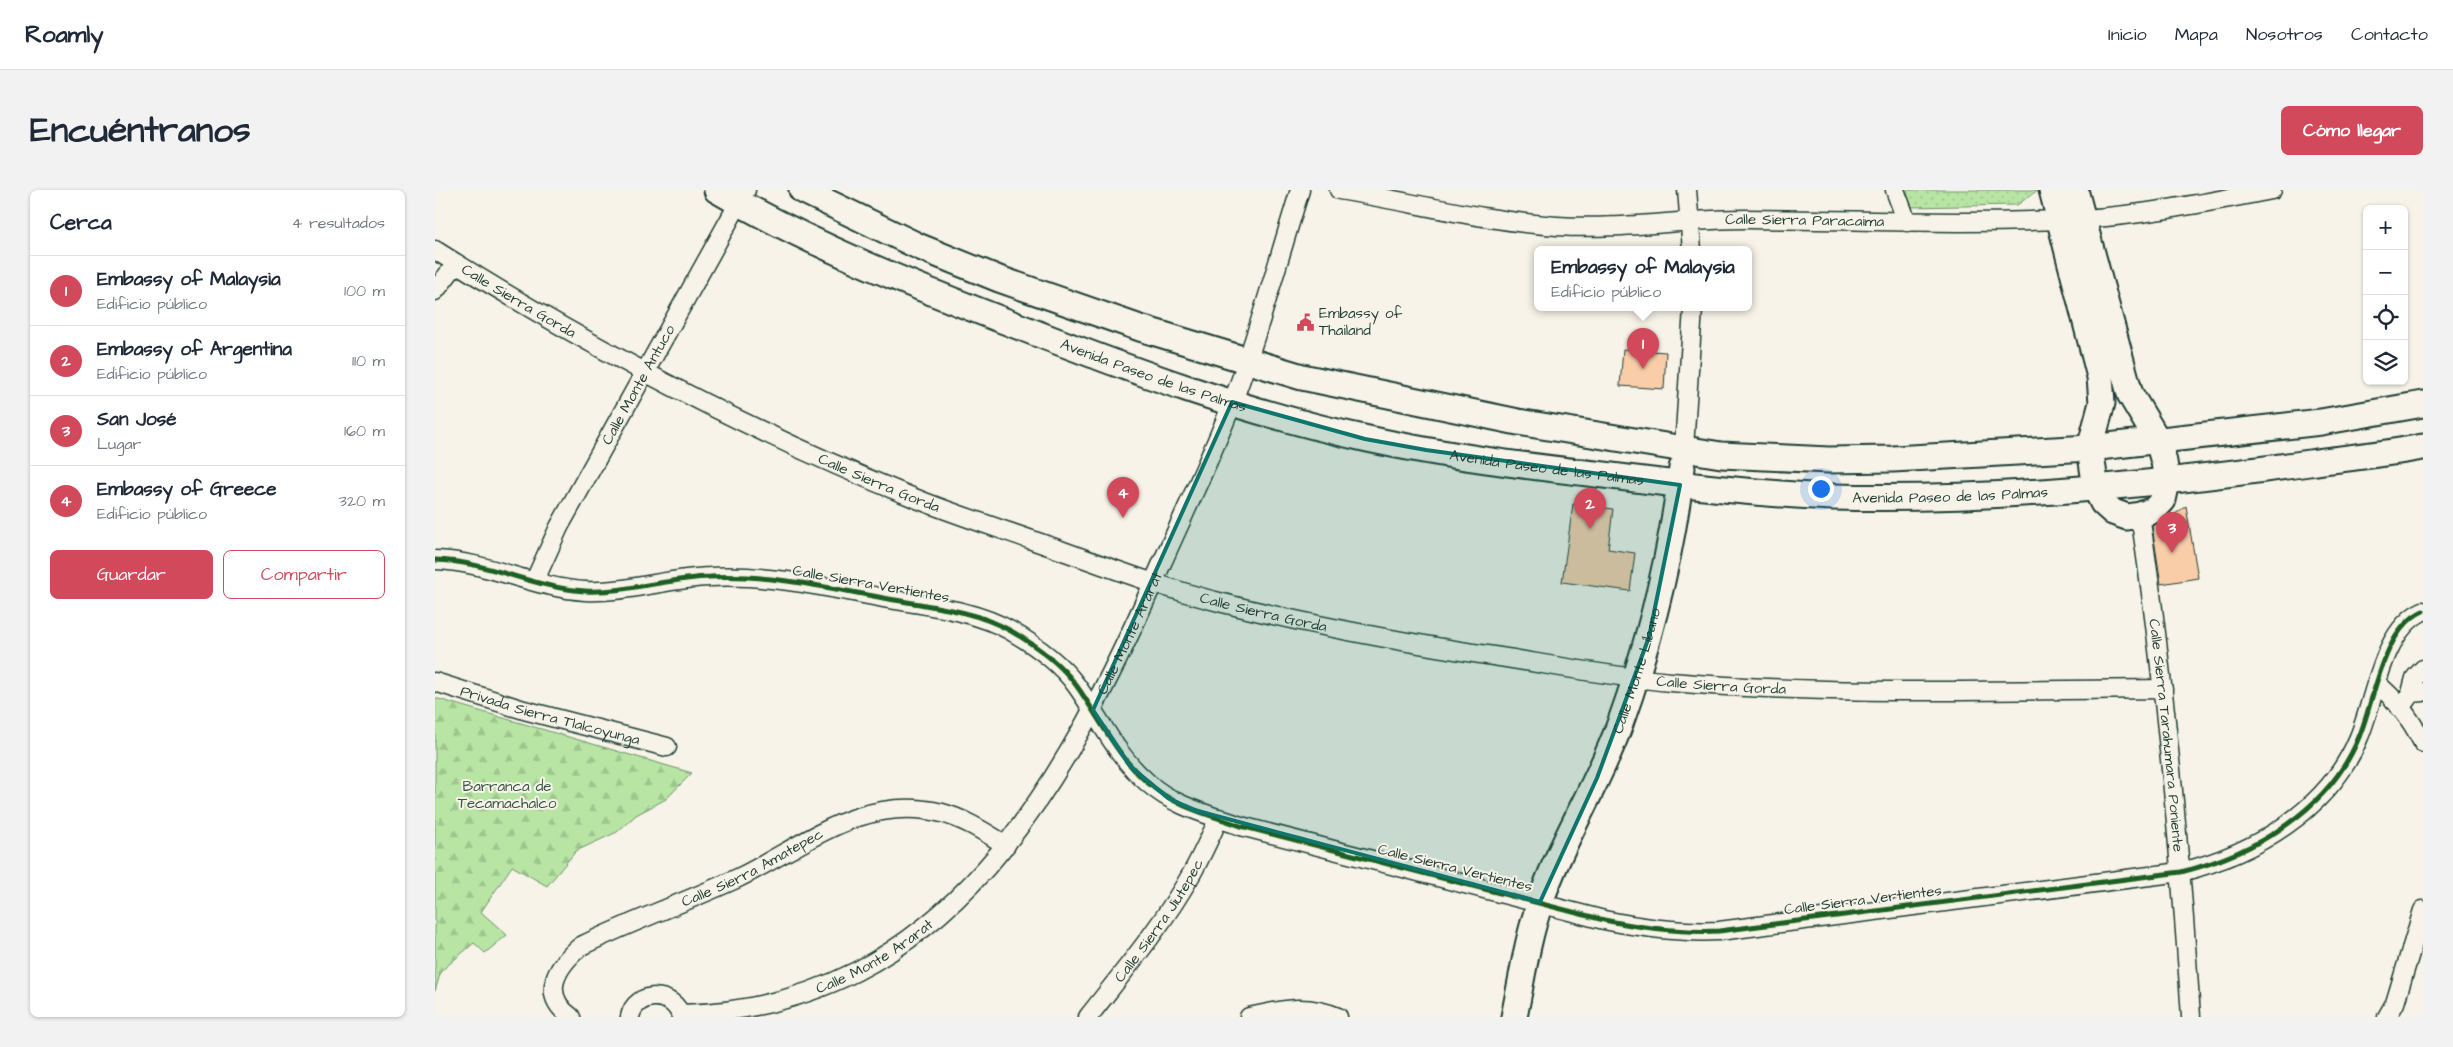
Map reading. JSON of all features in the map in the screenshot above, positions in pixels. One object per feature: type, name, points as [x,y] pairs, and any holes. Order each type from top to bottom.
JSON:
[{"type":"main road","name":"Avenida Paseo de las Palmas","points":[[717,190],[743,196],[811,239],[957,303],[1126,367],[1232,402],[1365,438],[1503,463],[1680,485],[1765,493],[1834,497],[1895,497],[2096,489],[2167,482],[2423,448]]},
{"type":"main road","points":[[802,190],[920,248],[999,279],[1140,328],[1302,377],[1518,422],[1721,455],[1829,460],[1893,459],[2090,448],[2157,442],[2321,422],[2423,404]]},
{"type":"main road","points":[[2052,190],[2071,219],[2130,394],[2157,442],[2164,462],[2167,482],[2163,500],[2154,510],[2140,515],[2127,517],[2113,512],[2103,503],[2096,489],[2090,448],[2102,403],[2100,377],[2071,219],[2075,190]]},
{"type":"main road","name":"Calle Monte Líbano","points":[[1514,1017],[1531,934],[1540,902],[1619,726],[1651,627],[1673,532],[1684,448]]},
{"type":"street","name":"Calle Monte Ararat","points":[[681,1015],[706,1013],[800,995],[869,964],[925,928],[949,908],[973,884],[1025,820],[1093,710],[1153,583],[1232,402],[1300,190]]},
{"type":"street","name":"Calle Sierra Paracaima","points":[[1339,190],[1476,218],[1558,226],[1616,226],[1745,219],[1907,222],[2071,219],[2147,212],[2272,190]]},
{"type":"street","points":[[1687,190],[1692,246]]},
{"type":"street","points":[[1895,190],[1907,222]]},
{"type":"street","name":"Calle Monte Antuco","points":[[535,580],[559,527],[743,196]]},
{"type":"street","name":"Calle Sierra Gorda","points":[[435,250],[545,318],[645,373],[752,427],[917,499],[1153,583],[1223,603],[1377,638],[1635,678],[1715,685],[1867,691],[2163,689]]},
{"type":"street","points":[[435,291],[456,264]]},
{"type":"street","name":"Calle Monte Líbano","points":[[1684,448],[1693,311]]},
{"type":"street","name":"Calle Sierra Tarahumara Poniente","points":[[2140,515],[2163,689],[2181,872],[2191,1017]]},
{"type":"street","name":"Calle Sierra Vertientes","points":[[435,560],[457,560],[559,588],[607,591],[709,576],[791,581],[942,609],[977,618],[1009,630],[1037,648],[1075,683],[1106,734],[1130,766],[1168,798],[1193,810],[1241,826],[1643,928],[1686,932],[1719,931],[2181,872],[2201,867],[2238,852],[2280,830],[2301,813],[2326,788],[2346,762],[2359,737],[2386,655],[2398,633],[2423,611]]},
{"type":"street","points":[[2400,708],[2417,693],[2415,678],[2423,669]]},
{"type":"street","name":"Privada Sierra Tlalcoyunga","points":[[435,682],[524,710],[667,747]]},
{"type":"street","points":[[2377,684],[2388,693],[2413,723],[2423,743]]},
{"type":"street","name":"Calle Sierra Amatepec","points":[[571,1017],[563,1011],[555,998],[554,982],[561,967],[581,946],[763,866],[848,819],[889,810],[918,809],[943,814],[972,825],[1006,845]]},
{"type":"street","name":"Calle Sierra Jiutepec","points":[[1088,1017],[1168,910],[1191,874],[1219,818]]},
{"type":"street","points":[[2387,1017],[2395,1003],[2423,910]]},
{"type":"street","points":[[630,1017],[637,1004],[645,998],[656,996],[667,998],[675,1005],[681,1015]]},
{"type":"street","points":[[1249,1017],[1303,1007],[1321,1010],[1338,1017]]},
{"type":"highlighted area","points":[[1232,402],[1365,439],[1426,450],[1680,485],[1649,637],[1597,778],[1540,902],[1194,810],[1168,798],[1130,766],[1093,710]]},
{"type":"green space","points":[[1903,190],[2038,190],[2017,205],[1909,207]]},
{"type":"green space","name":"Barranca de Tecamachalco","points":[[435,698],[692,773],[666,799],[636,815],[617,832],[576,851],[547,886],[512,866],[481,912],[507,935],[485,953],[474,943],[441,971],[435,991]]},
{"type":"building","points":[[1623,349],[1666,352],[1664,389],[1620,386]]},
{"type":"building","points":[[1573,504],[1613,509],[1608,549],[1635,553],[1630,591],[1562,582]]},
{"type":"building","points":[[2186,506],[2198,578],[2161,584],[2152,526],[2170,518]]},
{"type":"cycle path","points":[[435,560],[454,561],[492,569],[547,585],[585,591],[616,590],[694,578],[755,578],[822,586],[967,613],[1011,631],[1038,648],[1055,662],[1076,685],[1117,749],[1127,761],[1158,791],[1181,804],[1241,826],[1604,920],[1675,931],[1719,931],[2181,872],[2236,853],[2287,825],[2309,807],[2329,786],[2346,763],[2359,737],[2389,649],[2398,633],[2409,620],[2423,611]]},
{"type":"place","name":"Embassy of Thailand","points":[[1305,322]]},
{"type":"place","name":"Embassy of Malaysia","points":[[1643,369]]},
{"type":"place","name":"Embassy of Greece","points":[[1123,518]]},
{"type":"place","name":"Embassy of Argentina","points":[[1590,529]]},
{"type":"place","name":"San José","points":[[2172,553]]}]
